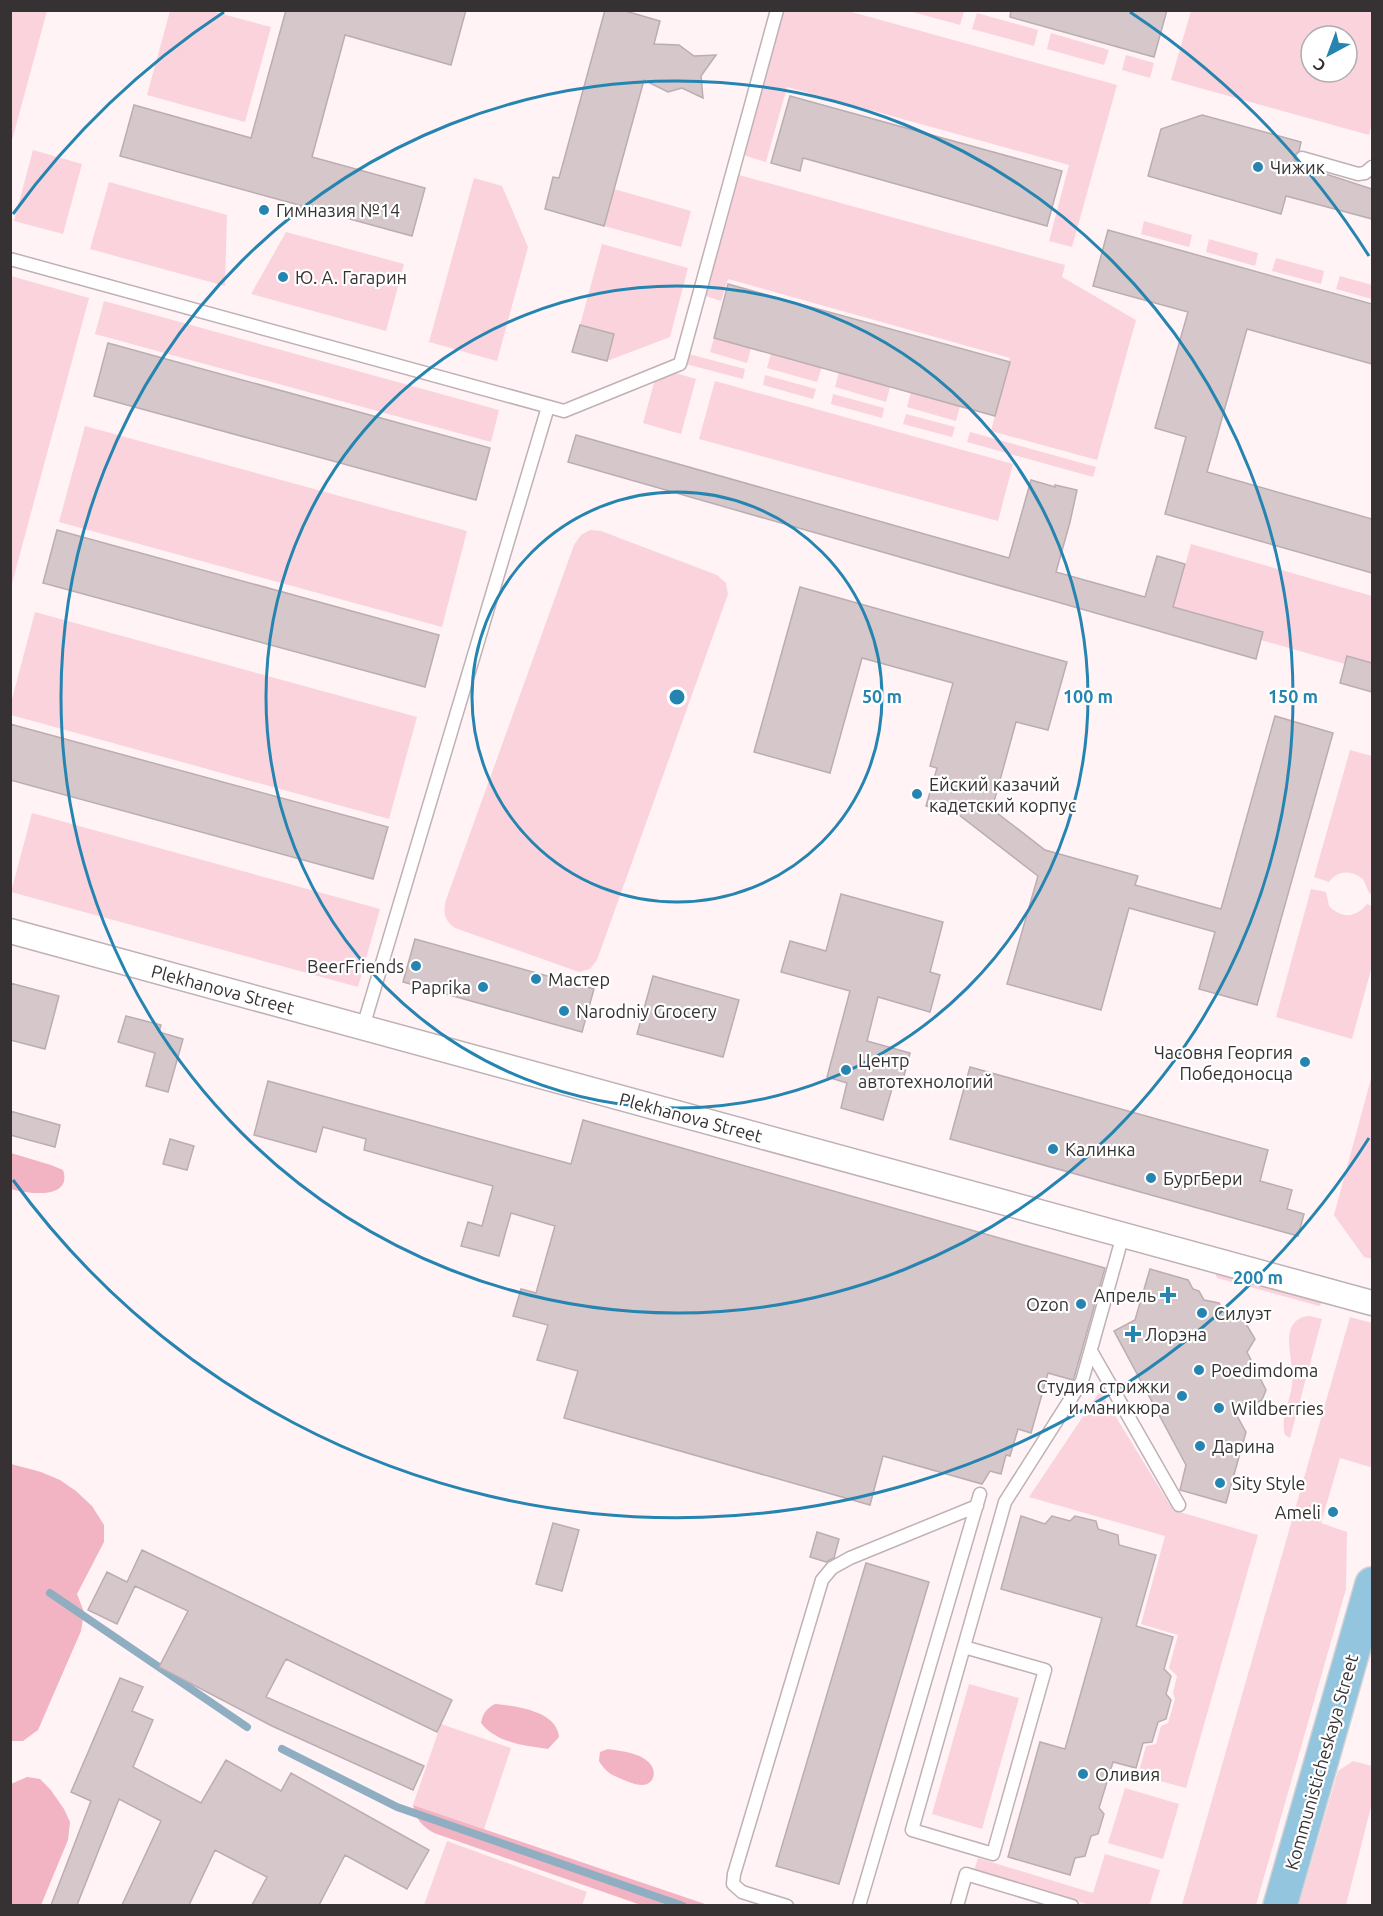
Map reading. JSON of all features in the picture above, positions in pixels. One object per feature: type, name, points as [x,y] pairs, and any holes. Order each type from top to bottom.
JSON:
[{"type":"main road","name":"Kommunisticheskaya Street","points":[[1280,1905],[1372,1584]]},
{"type":"street","name":"Plekhanova Street","points":[[10,931],[1372,1303]]},
{"type":"lane","points":[[10,259],[564,411],[680,364],[777,10]]},
{"type":"lane","points":[[1302,158],[1358,174],[1365,173],[1372,167]]},
{"type":"lane","points":[[363,1027],[548,407]]},
{"type":"lane","points":[[964,1647],[1045,1670],[993,1854],[912,1830],[1005,1502],[1082,1382],[1123,1235]]},
{"type":"lane","points":[[1091,1352],[1179,1505]]},
{"type":"lane","points":[[787,1905],[742,1892],[733,1884],[734,1874],[822,1580],[832,1568],[850,1558],[978,1500],[859,1905]]},
{"type":"lane","points":[[957,1905],[966,1874],[1072,1905]]},
{"type":"shaded area","points":[[10,11],[47,11],[11,144],[10,144]]},
{"type":"shaded area","points":[[170,11],[211,11],[271,27],[245,122],[147,95]]},
{"type":"shaded area","points":[[783,11],[848,11],[1117,85],[1072,247],[1049,241],[1069,165],[787,87],[766,162],[743,155]]},
{"type":"shaded area","points":[[909,11],[964,11],[960,25]]},
{"type":"shaded area","points":[[1191,11],[1372,11],[1372,122],[1369,135],[1171,80]]},
{"type":"shaded area","points":[[977,13],[1038,30],[1034,46],[972,29]]},
{"type":"shaded area","points":[[1051,33],[1109,50],[1104,65],[1047,49]]},
{"type":"shaded area","points":[[1126,55],[1154,63],[1150,78],[1122,70]]},
{"type":"shaded area","points":[[33,150],[82,164],[63,234],[14,221]]},
{"type":"shaded area","points":[[739,175],[1065,265],[1062,277],[1136,320],[1097,460],[991,431],[1010,358],[728,279],[721,301],[706,296]]},
{"type":"shaded area","points":[[474,178],[502,186],[528,247],[497,361],[429,342]]},
{"type":"shaded area","points":[[109,182],[227,215],[225,286],[90,249]]},
{"type":"shaded area","points":[[614,189],[691,211],[681,247],[604,226]]},
{"type":"shaded area","points":[[1144,221],[1192,235],[1189,247],[1141,234]]},
{"type":"shaded area","points":[[286,232],[404,264],[386,331],[251,294]]},
{"type":"shaded area","points":[[1209,239],[1258,253],[1255,266],[1206,252]]},
{"type":"shaded area","points":[[602,244],[688,268],[670,337],[607,361],[614,334],[580,325]]},
{"type":"shaded area","points":[[1276,258],[1324,271],[1321,284],[1272,271]]},
{"type":"shaded area","points":[[10,276],[89,298],[11,587]]},
{"type":"shaded area","points":[[1340,276],[1372,285],[1372,299],[1336,289]]},
{"type":"shaded area","points":[[104,301],[499,410],[491,442],[95,334]]},
{"type":"shaded area","points":[[714,338],[751,348],[747,363],[710,352]]},
{"type":"shaded area","points":[[771,353],[822,367],[817,382],[767,368]]},
{"type":"shaded area","points":[[689,354],[745,369],[743,379],[686,364]]},
{"type":"shaded area","points":[[672,372],[696,379],[681,434],[643,423],[655,379]]},
{"type":"shaded area","points":[[839,372],[890,387],[886,402],[835,387]]},
{"type":"shaded area","points":[[765,375],[816,389],[813,399],[763,385]]},
{"type":"shaded area","points":[[715,381],[1013,464],[998,521],[699,439]]},
{"type":"shaded area","points":[[911,392],[960,406],[956,421],[907,407]]},
{"type":"shaded area","points":[[833,394],[884,408],[882,418],[831,404]]},
{"type":"shaded area","points":[[906,414],[955,427],[952,437],[903,424]]},
{"type":"shaded area","points":[[85,426],[467,531],[442,627],[59,522]]},
{"type":"shaded area","points":[[970,432],[1096,467],[1093,477],[967,442]]},
{"type":"shaded area","points":[[590,530],[601,531],[717,575],[726,583],[728,594],[597,960],[590,969],[579,972],[455,928],[445,916],[445,909],[446,900],[574,545],[581,535]]},
{"type":"shaded area","points":[[1191,544],[1372,596],[1372,663],[1347,656],[1345,664],[1261,640],[1166,633]]},
{"type":"shaded area","points":[[35,612],[417,717],[389,819],[11,715],[11,703]]},
{"type":"shaded area","points":[[1350,750],[1372,756],[1372,894],[1369,893],[1363,879],[1354,874],[1341,873],[1329,882],[1314,877]]},
{"type":"shaded area","points":[[32,813],[380,909],[358,987],[11,892]]},
{"type":"shaded area","points":[[1311,889],[1326,892],[1329,906],[1344,915],[1354,914],[1367,904],[1372,906],[1372,966],[1352,1039],[1276,1017]]},
{"type":"shaded area","points":[[1372,1075],[1372,1259],[1364,1257],[1334,1215]]},
{"type":"shaded area","points":[[11,1153],[63,1170],[64,1180],[61,1186],[47,1193],[11,1189]]},
{"type":"shaded area","points":[[1215,1272],[1328,1298],[1319,1306],[1217,1278]]},
{"type":"shaded area","points":[[1310,1316],[1322,1319],[1290,1438],[1285,1435],[1284,1428],[1293,1378],[1289,1335],[1296,1321]]},
{"type":"shaded area","points":[[1350,1317],[1372,1323],[1372,1465],[1370,1467],[1340,1458],[1321,1523],[1347,1532],[1346,1589],[1256,1905],[1182,1905]]},
{"type":"shaded area","points":[[1100,1391],[1173,1510],[1258,1535],[1186,1788],[1138,1775],[1146,1746],[1156,1744],[1161,1726],[1168,1723],[1175,1699],[1173,1693],[1177,1676],[1169,1668],[1178,1635],[1141,1624],[1165,1536],[1029,1497]]},
{"type":"shaded area","points":[[11,1464],[60,1480],[92,1506],[104,1525],[104,1542],[77,1594],[84,1612],[81,1631],[38,1730],[23,1741],[11,1741]]},
{"type":"shaded area","points":[[969,1684],[1019,1698],[982,1829],[932,1814]]},
{"type":"shaded area","points":[[495,1704],[524,1708],[544,1716],[557,1728],[559,1737],[548,1749],[512,1742],[495,1735],[481,1723],[485,1712]]},
{"type":"shaded area","points":[[441,1724],[511,1748],[484,1829],[413,1805]]},
{"type":"shaded area","points":[[608,1749],[631,1753],[643,1758],[653,1768],[651,1781],[642,1785],[610,1773],[599,1761],[600,1752]]},
{"type":"shaded area","points":[[1353,1761],[1372,1766],[1372,1803],[1346,1905],[1299,1905],[1338,1771]]},
{"type":"shaded area","points":[[27,1777],[40,1779],[64,1809],[70,1822],[68,1840],[41,1905],[11,1905],[11,1784]]},
{"type":"shaded area","points":[[1125,1788],[1179,1804],[1163,1859],[1108,1843]]},
{"type":"shaded area","points":[[413,1805],[708,1905],[641,1905],[434,1833],[420,1822]]},
{"type":"shaded area","points":[[447,1841],[587,1892],[582,1905],[424,1905]]},
{"type":"shaded area","points":[[1105,1854],[1160,1870],[1149,1906],[1090,1905],[974,1871],[978,1858],[1093,1893]]},
{"type":"building","points":[[286,10],[466,10],[451,65],[345,35],[312,157],[425,188],[412,236],[120,156],[134,105],[251,138]]},
{"type":"building","points":[[605,10],[622,10],[660,21],[654,44],[679,45],[694,56],[716,55],[701,76],[703,98],[682,88],[668,92],[644,80],[604,226],[545,209],[553,177],[559,178]]},
{"type":"building","points":[[1011,10],[1167,10],[1154,57],[1010,17]]},
{"type":"building","points":[[790,96],[1062,171],[1047,226],[803,158],[800,171],[771,163]]},
{"type":"building","points":[[1202,115],[1301,142],[1299,151],[1294,156],[1295,164],[1372,189],[1372,219],[1286,196],[1281,214],[1148,176],[1161,129]]},
{"type":"building","points":[[1108,230],[1372,304],[1372,364],[1247,329],[1207,472],[1372,519],[1372,573],[1165,514],[1186,437],[1155,428],[1188,312],[1093,286]]},
{"type":"building","points":[[728,284],[1010,362],[995,416],[714,338]]},
{"type":"building","points":[[580,325],[614,334],[607,361],[572,352]]},
{"type":"building","points":[[108,343],[490,448],[476,500],[94,396]]},
{"type":"building","points":[[576,435],[1009,558],[1031,480],[1077,490],[1056,572],[1145,597],[1157,556],[1185,564],[1173,607],[1263,632],[1256,659],[568,462]]},
{"type":"building","points":[[57,530],[439,635],[425,687],[43,583]]},
{"type":"building","points":[[800,587],[1067,662],[1048,730],[1016,722],[992,809],[1045,850],[1138,876],[1135,885],[1221,909],[1275,716],[1333,733],[1257,1005],[1199,989],[1215,932],[1129,908],[1101,1010],[1007,984],[1038,876],[959,815],[926,806],[937,768],[930,766],[953,683],[862,658],[830,773],[754,752]]},
{"type":"building","points":[[1347,656],[1372,663],[1372,692],[1340,683]]},
{"type":"building","points":[[10,724],[388,827],[373,879],[10,780]]},
{"type":"building","points":[[841,894],[943,922],[930,972],[940,975],[930,1012],[878,997],[867,1041],[910,1053],[901,1087],[893,1085],[883,1120],[841,1108],[847,1083],[827,1077],[850,991],[781,972],[790,941],[826,951]]},
{"type":"building","points":[[415,939],[594,989],[582,1032],[403,982]]},
{"type":"building","points":[[653,976],[739,1000],[723,1057],[637,1034]]},
{"type":"building","points":[[10,983],[59,996],[45,1049],[10,1040]]},
{"type":"building","points":[[126,1016],[161,1025],[159,1032],[183,1039],[168,1092],[146,1086],[155,1053],[118,1042]]},
{"type":"building","points":[[970,1067],[1268,1150],[1260,1181],[1292,1190],[1287,1209],[1304,1214],[1298,1236],[950,1139]]},
{"type":"building","points":[[268,1081],[571,1164],[583,1120],[1105,1268],[1074,1378],[1073,1380],[1048,1373],[1031,1433],[1018,1429],[1010,1456],[1006,1455],[1001,1474],[990,1471],[982,1484],[883,1456],[870,1505],[564,1418],[578,1371],[537,1360],[548,1325],[513,1316],[521,1289],[536,1293],[555,1226],[511,1213],[499,1256],[461,1246],[468,1222],[482,1226],[493,1186],[364,1150],[366,1139],[323,1127],[316,1152],[254,1135]]},
{"type":"building","points":[[10,1111],[60,1125],[55,1147],[10,1135]]},
{"type":"building","points":[[170,1139],[194,1146],[187,1170],[163,1164]]},
{"type":"building","points":[[1150,1269],[1188,1280],[1204,1300],[1219,1303],[1227,1318],[1242,1317],[1255,1339],[1247,1352],[1266,1390],[1262,1400],[1236,1414],[1246,1432],[1226,1503],[1180,1490],[1186,1465],[1114,1331],[1135,1320]]},
{"type":"building","points":[[1021,1516],[1045,1524],[1052,1516],[1070,1521],[1075,1516],[1096,1521],[1098,1529],[1118,1535],[1119,1545],[1156,1555],[1136,1626],[1173,1637],[1164,1669],[1171,1676],[1166,1694],[1171,1700],[1166,1719],[1158,1722],[1152,1742],[1143,1743],[1136,1768],[1113,1762],[1099,1808],[1104,1814],[1098,1834],[1091,1836],[1085,1856],[1075,1858],[1070,1875],[1008,1857],[1040,1742],[1065,1749],[1102,1618],[1001,1589]]},
{"type":"building","points":[[553,1523],[579,1530],[562,1591],[536,1584]]},
{"type":"building","points":[[817,1532],[839,1539],[834,1558],[826,1562],[810,1557]]},
{"type":"building","points":[[142,1550],[452,1700],[437,1732],[286,1659],[266,1697],[424,1766],[413,1790],[272,1726],[159,1667],[188,1611],[135,1586],[117,1624],[88,1610],[107,1572],[127,1582]]},
{"type":"building","points":[[866,1563],[929,1582],[839,1884],[776,1866]]},
{"type":"building","points":[[120,1678],[143,1687],[132,1711],[153,1720],[133,1767],[201,1803],[226,1760],[281,1791],[291,1773],[429,1850],[407,1889],[345,1855],[319,1905],[252,1905],[267,1877],[215,1850],[189,1905],[122,1905],[161,1821],[119,1799],[77,1905],[51,1905],[91,1801],[71,1792]]},
{"type":"waterway","points":[[50,1593],[247,1727]]},
{"type":"waterway","points":[[282,1749],[397,1807],[683,1906]]},
{"type":"place","name":"Чижик","points":[[1258,167]]},
{"type":"place","name":"Гимназия №14","points":[[264,210]]},
{"type":"place","name":"Ю. А. Гагарин","points":[[283,277]]},
{"type":"place","name":"Ейский казачий кадетский корпус","points":[[917,794]]},
{"type":"place","name":"BeerFriends","points":[[416,966]]},
{"type":"place","name":"Мастер","points":[[536,979]]},
{"type":"place","name":"Paprika","points":[[483,987]]},
{"type":"place","name":"Narodniy Grocery","points":[[564,1011]]},
{"type":"place","name":"Часовня Георгия Победоносца","points":[[1305,1062]]},
{"type":"place","name":"Центр автотехнологий","points":[[846,1070]]},
{"type":"place","name":"Калинка","points":[[1053,1149]]},
{"type":"place","name":"БургБери","points":[[1151,1178]]},
{"type":"place","name":"Апрель","points":[[1168,1295]]},
{"type":"place","name":"Ozon","points":[[1081,1304]]},
{"type":"place","name":"Силуэт","points":[[1202,1313]]},
{"type":"place","name":"Лорэна","points":[[1133,1334]]},
{"type":"place","name":"Poedimdoma","points":[[1199,1370]]},
{"type":"place","name":"Студия стрижки и маникюра","points":[[1182,1396]]},
{"type":"place","name":"Wildberries","points":[[1219,1408]]},
{"type":"place","name":"Дарина","points":[[1200,1446]]},
{"type":"place","name":"Sity Style","points":[[1220,1483]]},
{"type":"place","name":"Ameli","points":[[1333,1512]]},
{"type":"place","name":"Оливия","points":[[1083,1774]]}]
